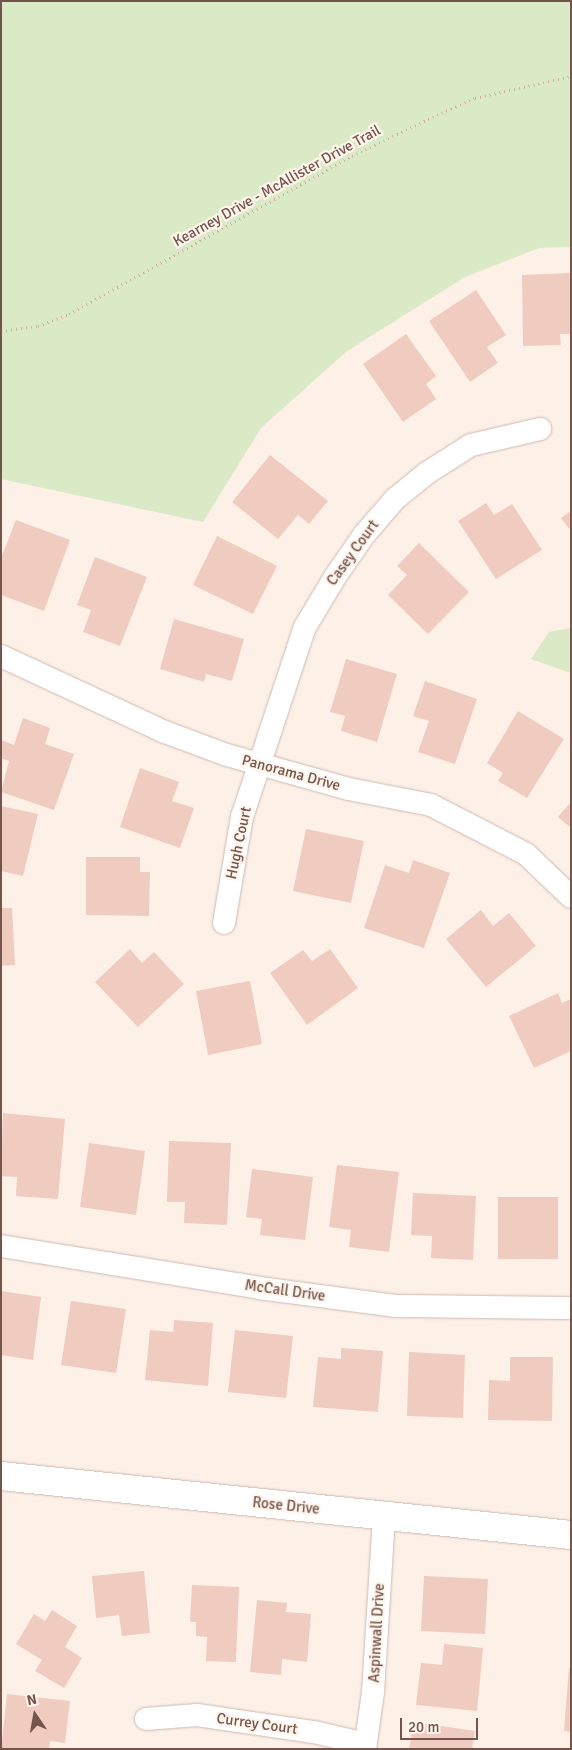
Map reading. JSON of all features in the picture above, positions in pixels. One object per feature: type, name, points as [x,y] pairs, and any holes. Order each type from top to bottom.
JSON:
[{"type":"main road","name":"Rose Drive","points":[[1,1476],[571,1535]]},
{"type":"street","name":"Casey Court","points":[[260,764],[305,627],[364,535],[395,499],[427,473],[471,445],[540,429]]},
{"type":"street","name":"Panorama Drive","points":[[1,656],[166,732],[260,764],[349,788],[431,805],[526,854],[571,897]]},
{"type":"street","name":"Hugh Court","points":[[224,923],[242,817],[260,764]]},
{"type":"street","name":"McCall Drive","points":[[1,1246],[259,1288],[395,1306],[571,1308]]},
{"type":"street","name":"Aspinwall Drive","points":[[365,1746],[373,1692],[384,1517]]},
{"type":"street","name":"Currey Court","points":[[146,1719],[197,1715],[314,1732],[365,1746]]},
{"type":"path","name":"Kearney Drive - McAllister Drive Trail","points":[[1,330],[38,326],[69,314],[352,156],[475,98],[554,77],[571,76]]},
{"type":"green space","points":[[1,1],[571,1],[571,247],[539,248],[465,277],[347,351],[261,428],[203,522],[1,479]]},
{"type":"green space","points":[[571,628],[571,673],[531,659],[549,632]]},
{"type":"building","points":[[571,273],[571,334],[560,334],[561,345],[523,346],[522,275]]},
{"type":"building","points":[[476,290],[506,335],[487,347],[498,363],[470,382],[429,321]]},
{"type":"building","points":[[406,334],[436,376],[426,384],[436,399],[403,422],[363,364]]},
{"type":"building","points":[[270,455],[328,501],[309,524],[298,515],[278,539],[232,502]]},
{"type":"building","points":[[486,503],[494,515],[512,504],[542,550],[496,579],[458,521]]},
{"type":"building","points":[[571,511],[571,531],[561,518]]},
{"type":"building","points":[[16,520],[70,540],[44,611],[1,595],[1,558]]},
{"type":"building","points":[[217,536],[277,566],[253,614],[193,585]]},
{"type":"building","points":[[419,543],[469,592],[428,634],[388,595],[407,575],[397,566]]},
{"type":"building","points":[[95,557],[147,577],[120,646],[83,632],[91,610],[77,605]]},
{"type":"building","points":[[174,619],[244,639],[232,681],[206,674],[204,682],[160,669]]},
{"type":"building","points":[[346,659],[397,674],[377,742],[341,731],[345,716],[330,712]]},
{"type":"building","points":[[425,681],[477,699],[455,764],[418,752],[429,721],[413,716]]},
{"type":"building","points":[[518,711],[564,739],[527,798],[498,781],[503,773],[487,763]]},
{"type":"building","points":[[23,718],[50,728],[45,744],[74,754],[54,810],[1,792],[9,761],[1,758],[1,740],[14,745]]},
{"type":"building","points":[[140,768],[179,782],[172,801],[194,808],[180,848],[120,827]]},
{"type":"building","points":[[571,802],[571,828],[558,817]]},
{"type":"building","points":[[1,806],[38,814],[23,876],[1,871]]},
{"type":"building","points":[[306,829],[364,841],[351,903],[293,891]]},
{"type":"building","points":[[86,857],[140,857],[140,872],[150,872],[149,916],[86,915]]},
{"type":"building","points":[[413,860],[450,873],[424,948],[364,928],[385,865],[409,873]]},
{"type":"building","points":[[1,908],[12,908],[15,965],[1,966]]},
{"type":"building","points":[[481,910],[493,926],[509,913],[536,946],[486,987],[446,939]]},
{"type":"building","points":[[130,949],[142,963],[154,952],[184,984],[138,1027],[95,982]]},
{"type":"building","points":[[330,949],[358,988],[307,1025],[270,973],[303,950],[312,961]]},
{"type":"building","points":[[250,981],[262,1044],[208,1055],[196,991]]},
{"type":"building","points":[[558,993],[562,1003],[571,999],[571,1051],[534,1068],[509,1016]]},
{"type":"building","points":[[3,1113],[65,1119],[58,1199],[16,1196],[17,1177],[1,1176]]},
{"type":"building","points":[[169,1141],[231,1143],[227,1225],[184,1223],[185,1202],[167,1202]]},
{"type":"building","points":[[89,1143],[145,1151],[136,1215],[80,1207]]},
{"type":"building","points":[[337,1165],[399,1172],[389,1252],[349,1247],[351,1230],[329,1227]]},
{"type":"building","points":[[252,1169],[313,1177],[305,1240],[260,1235],[262,1219],[246,1217]]},
{"type":"building","points":[[413,1193],[476,1196],[473,1260],[431,1258],[432,1236],[411,1235]]},
{"type":"building","points":[[498,1197],[558,1197],[558,1259],[498,1259]]},
{"type":"building","points":[[1,1291],[41,1297],[33,1360],[1,1355]]},
{"type":"building","points":[[71,1301],[126,1309],[116,1373],[61,1365]]},
{"type":"building","points":[[174,1320],[213,1323],[208,1386],[145,1380],[150,1330],[173,1332]]},
{"type":"building","points":[[235,1330],[293,1336],[286,1398],[228,1392]]},
{"type":"building","points":[[341,1348],[383,1351],[378,1412],[313,1407],[318,1357],[341,1359]]},
{"type":"building","points":[[409,1352],[465,1355],[463,1418],[407,1416]]},
{"type":"building","points":[[510,1357],[553,1357],[552,1421],[488,1420],[489,1380],[510,1381]]},
{"type":"building","points":[[144,1571],[150,1633],[122,1636],[119,1615],[96,1618],[92,1576]]},
{"type":"building","points":[[424,1576],[488,1579],[485,1634],[421,1631]]},
{"type":"building","points":[[192,1585],[239,1587],[236,1662],[206,1661],[207,1637],[196,1636],[196,1622],[190,1622]]},
{"type":"building","points":[[257,1600],[287,1603],[286,1612],[311,1614],[307,1662],[282,1659],[281,1675],[250,1672]]},
{"type":"building","points":[[52,1610],[77,1626],[65,1647],[82,1658],[64,1688],[35,1671],[42,1660],[16,1644],[34,1614],[45,1621]]},
{"type":"building","points":[[444,1644],[483,1648],[477,1711],[416,1705],[421,1663],[442,1665]]},
{"type":"building","points":[[569,1668],[571,1668],[571,1732],[564,1731]]},
{"type":"building","points":[[7,1694],[70,1701],[65,1743],[50,1741],[49,1749],[1,1749]]},
{"type":"building","points":[[414,1722],[475,1731],[472,1749],[409,1749]]}]
